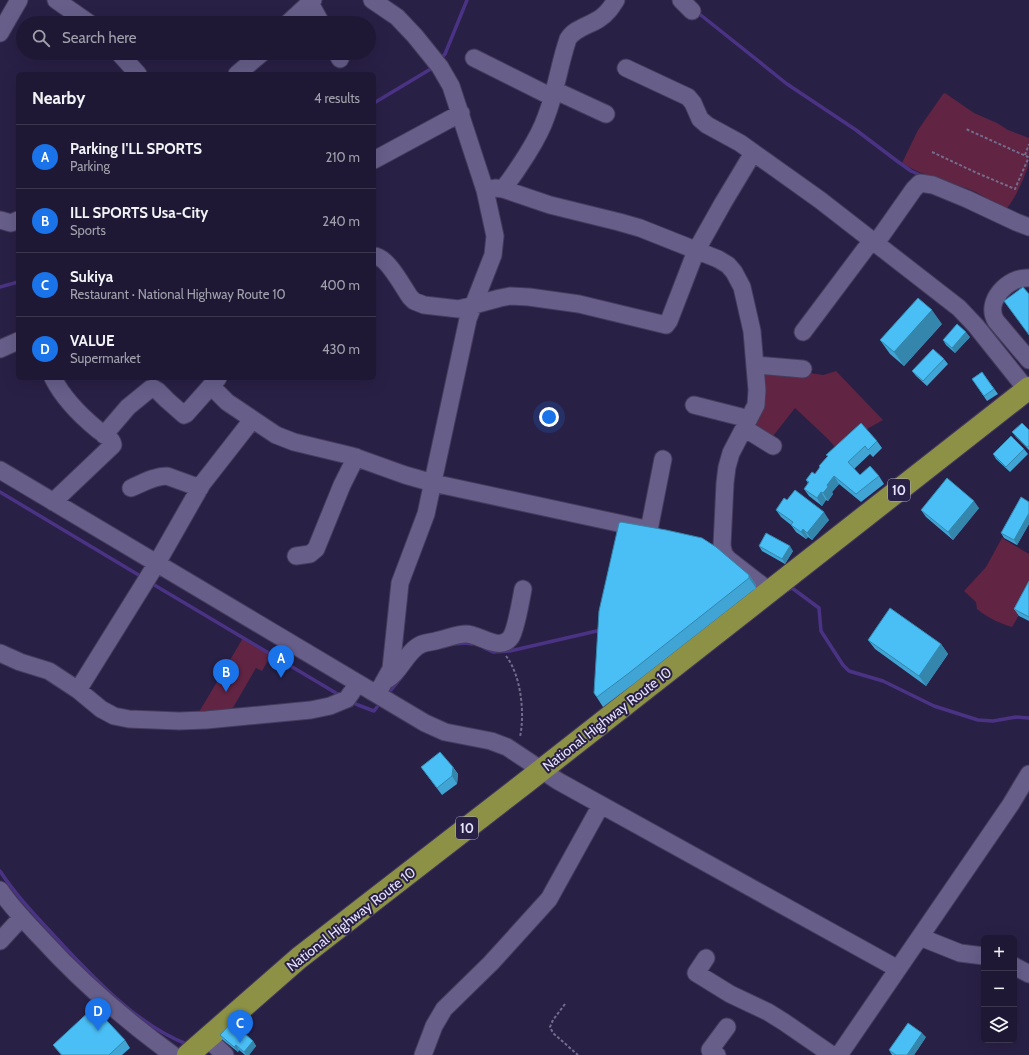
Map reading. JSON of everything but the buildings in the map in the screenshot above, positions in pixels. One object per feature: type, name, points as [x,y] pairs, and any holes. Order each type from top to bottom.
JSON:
[{"type":"highway","name":"National Highway Route 10","points":[[191,1049],[300,958],[1028,389]]},
{"type":"street","points":[[0,33],[19,0]]},
{"type":"street","points":[[56,0],[79,16]]},
{"type":"street","points":[[372,0],[397,17],[425,47],[451,86],[486,190],[494,226],[495,243],[493,255],[473,306],[465,333],[423,524],[400,583],[391,670],[377,694]]},
{"type":"street","points":[[503,188],[542,128],[564,51],[570,36],[576,30],[603,16],[608,12],[616,0]]},
{"type":"street","points":[[295,16],[311,1],[318,16]]},
{"type":"street","points":[[474,58],[553,93],[606,114]]},
{"type":"street","points":[[125,60],[136,72]]},
{"type":"street","points":[[239,72],[254,60]]},
{"type":"street","points":[[626,68],[688,98],[692,101],[698,116],[703,122],[740,143],[825,203],[950,301],[972,321],[1028,389]]},
{"type":"street","points":[[376,159],[461,113]]},
{"type":"street","points":[[376,256],[379,257],[387,264],[410,297],[414,301],[424,305],[459,309],[510,296],[529,297],[579,304],[666,325],[669,321],[696,250],[722,203],[753,153]]},
{"type":"street","points":[[803,332],[916,186],[923,183],[932,185],[958,195],[998,215],[1029,227]]},
{"type":"street","points":[[486,190],[503,188],[550,205],[640,228],[724,262],[737,276],[742,287],[751,324],[757,397],[756,405],[732,453],[727,467],[715,545],[728,559],[770,591]]},
{"type":"street","points":[[0,220],[11,223],[16,221]]},
{"type":"street","points":[[972,321],[999,294],[1016,280],[1029,278]]},
{"type":"street","points":[[1029,287],[1022,286],[1015,290],[1004,299],[1002,307],[1005,317],[1029,346]]},
{"type":"street","points":[[999,294],[993,304],[993,316],[1029,360]]},
{"type":"street","points":[[0,350],[16,342]]},
{"type":"street","points":[[755,365],[804,369]]},
{"type":"street","points":[[54,380],[72,404],[112,442],[113,445],[54,502]]},
{"type":"street","points":[[104,435],[128,408],[150,389],[154,388],[158,390],[166,400],[184,415],[214,382],[227,402],[272,434],[288,440],[356,457],[400,474],[433,483],[657,532],[663,458]]},
{"type":"street","points":[[694,405],[746,424],[773,446]]},
{"type":"street","points":[[78,690],[157,563],[200,488],[252,420]]},
{"type":"street","points":[[296,556],[310,554],[316,549],[342,485],[356,457]]},
{"type":"street","points":[[0,470],[424,723],[444,732],[491,741],[507,747],[541,770],[601,805],[898,969]]},
{"type":"street","points":[[131,488],[157,476],[167,476],[200,488]]},
{"type":"street","points":[[386,679],[391,677],[414,650],[422,644],[466,634],[475,635],[494,643],[503,643],[511,636],[523,590]]},
{"type":"street","points":[[0,653],[20,662],[49,671],[78,690],[101,710],[114,716],[129,719],[179,721],[206,720],[311,710],[330,706],[347,699],[358,683]]},
{"type":"street","points":[[838,1055],[1011,804],[1029,774]]},
{"type":"street","points":[[423,1055],[438,1017],[444,1009],[491,963],[549,899],[601,805]]},
{"type":"street","points":[[0,890],[8,902],[67,967],[112,1009],[191,1049],[225,1055]]},
{"type":"street","points":[[0,940],[22,918]]},
{"type":"street","points":[[920,937],[960,953],[981,956]]},
{"type":"street","points":[[706,958],[696,973],[730,994],[784,1022],[832,1055]]},
{"type":"street","points":[[1017,968],[1029,974]]},
{"type":"street","points":[[717,1055],[710,1050],[727,1027]]},
{"type":"path","points":[[932,152],[1015,190],[1028,157],[966,129]]},
{"type":"path","points":[[1024,155],[1029,144]]},
{"type":"path","points":[[494,643],[509,659],[516,671],[522,716],[520,737]]},
{"type":"path","points":[[565,1004],[550,1026],[553,1033],[578,1055]]},
{"type":"shaded area","points":[[945,93],[974,113],[997,123],[1008,130],[1029,138],[1027,171],[1016,195],[1006,209],[971,190],[918,172],[902,163],[918,130]]},
{"type":"shaded area","points":[[836,371],[883,420],[835,447],[795,408],[770,440],[752,424],[761,372],[810,373],[823,375]]},
{"type":"shaded area","points":[[1002,538],[1029,554],[1029,598],[1012,627],[994,620],[977,609],[976,602],[964,591],[986,567]]},
{"type":"shaded area","points":[[243,638],[271,655],[262,671],[256,668],[230,713],[196,717]]},
{"type":"waterway","points":[[440,59],[445,54],[467,0]]},
{"type":"waterway","points":[[697,12],[787,84],[856,130],[911,171],[922,176]]},
{"type":"waterway","points":[[376,102],[434,67]]},
{"type":"waterway","points":[[0,287],[16,283]]},
{"type":"waterway","points":[[0,492],[142,577]]},
{"type":"waterway","points":[[151,583],[341,696]]},
{"type":"waterway","points":[[788,590],[792,588],[819,608],[821,631],[843,665],[849,671],[883,681],[934,706],[978,720],[993,721],[1016,717],[1029,718]]},
{"type":"waterway","points":[[484,648],[493,652],[510,651],[601,630]]},
{"type":"waterway","points":[[455,644],[472,644]]},
{"type":"waterway","points":[[391,690],[401,678]]},
{"type":"waterway","points":[[350,701],[374,711],[377,707]]},
{"type":"waterway","points":[[0,871],[13,890],[28,907],[73,956],[118,1000],[152,1026],[170,1037],[189,1045]]},
{"type":"place","name":"Parking I'LL SPORTS","points":[[281,678]]},
{"type":"place","name":"ILL SPORTS Usa-City","points":[[226,692]]},
{"type":"place","name":"VALUE","points":[[98,1031]]},
{"type":"place","name":"Sukiya","points":[[240,1043]]}]
